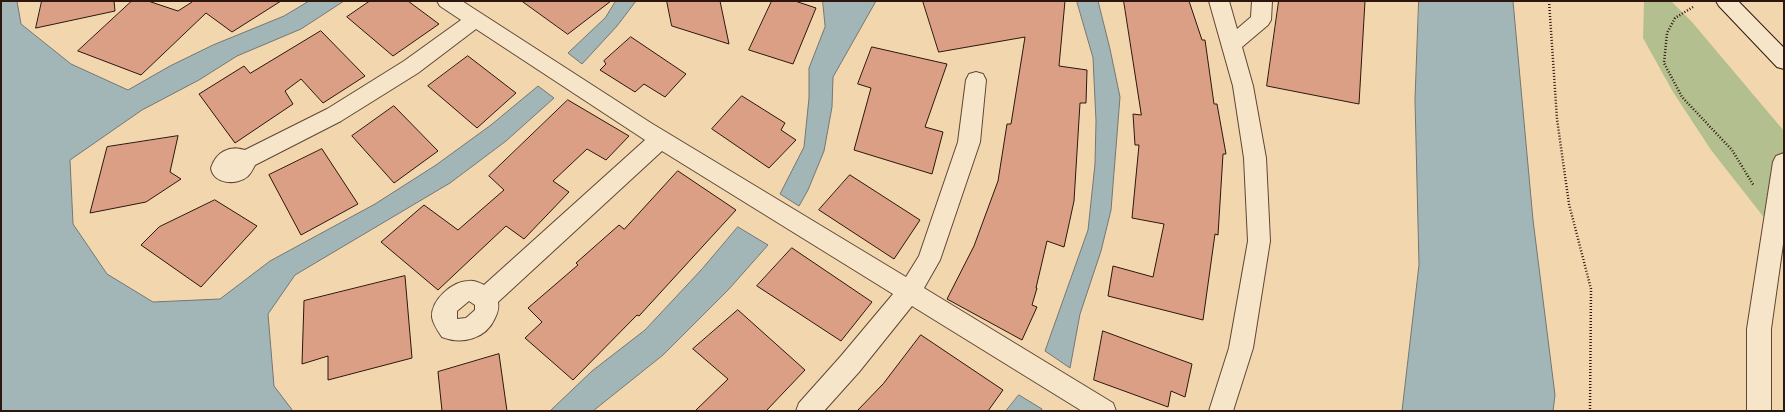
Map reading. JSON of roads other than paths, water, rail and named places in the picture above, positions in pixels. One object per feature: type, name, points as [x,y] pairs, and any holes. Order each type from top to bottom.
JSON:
[{"type":"street","points":[[447,1],[474,20],[661,139],[1104,411]]},
{"type":"street","points":[[1219,1],[1243,86],[1255,158],[1259,241],[1241,348],[1221,411]]},
{"type":"street","points":[[1232,44],[1260,20],[1262,1]]},
{"type":"street","points":[[1726,1],[1784,61]]},
{"type":"street","points":[[244,160],[334,115],[411,67],[474,20]]},
{"type":"street","points":[[808,411],[850,364],[910,292],[929,260],[969,142],[976,80]]},
{"type":"street","points":[[486,299],[661,139]]},
{"type":"street","points":[[1759,411],[1759,329],[1784,162]]}]
